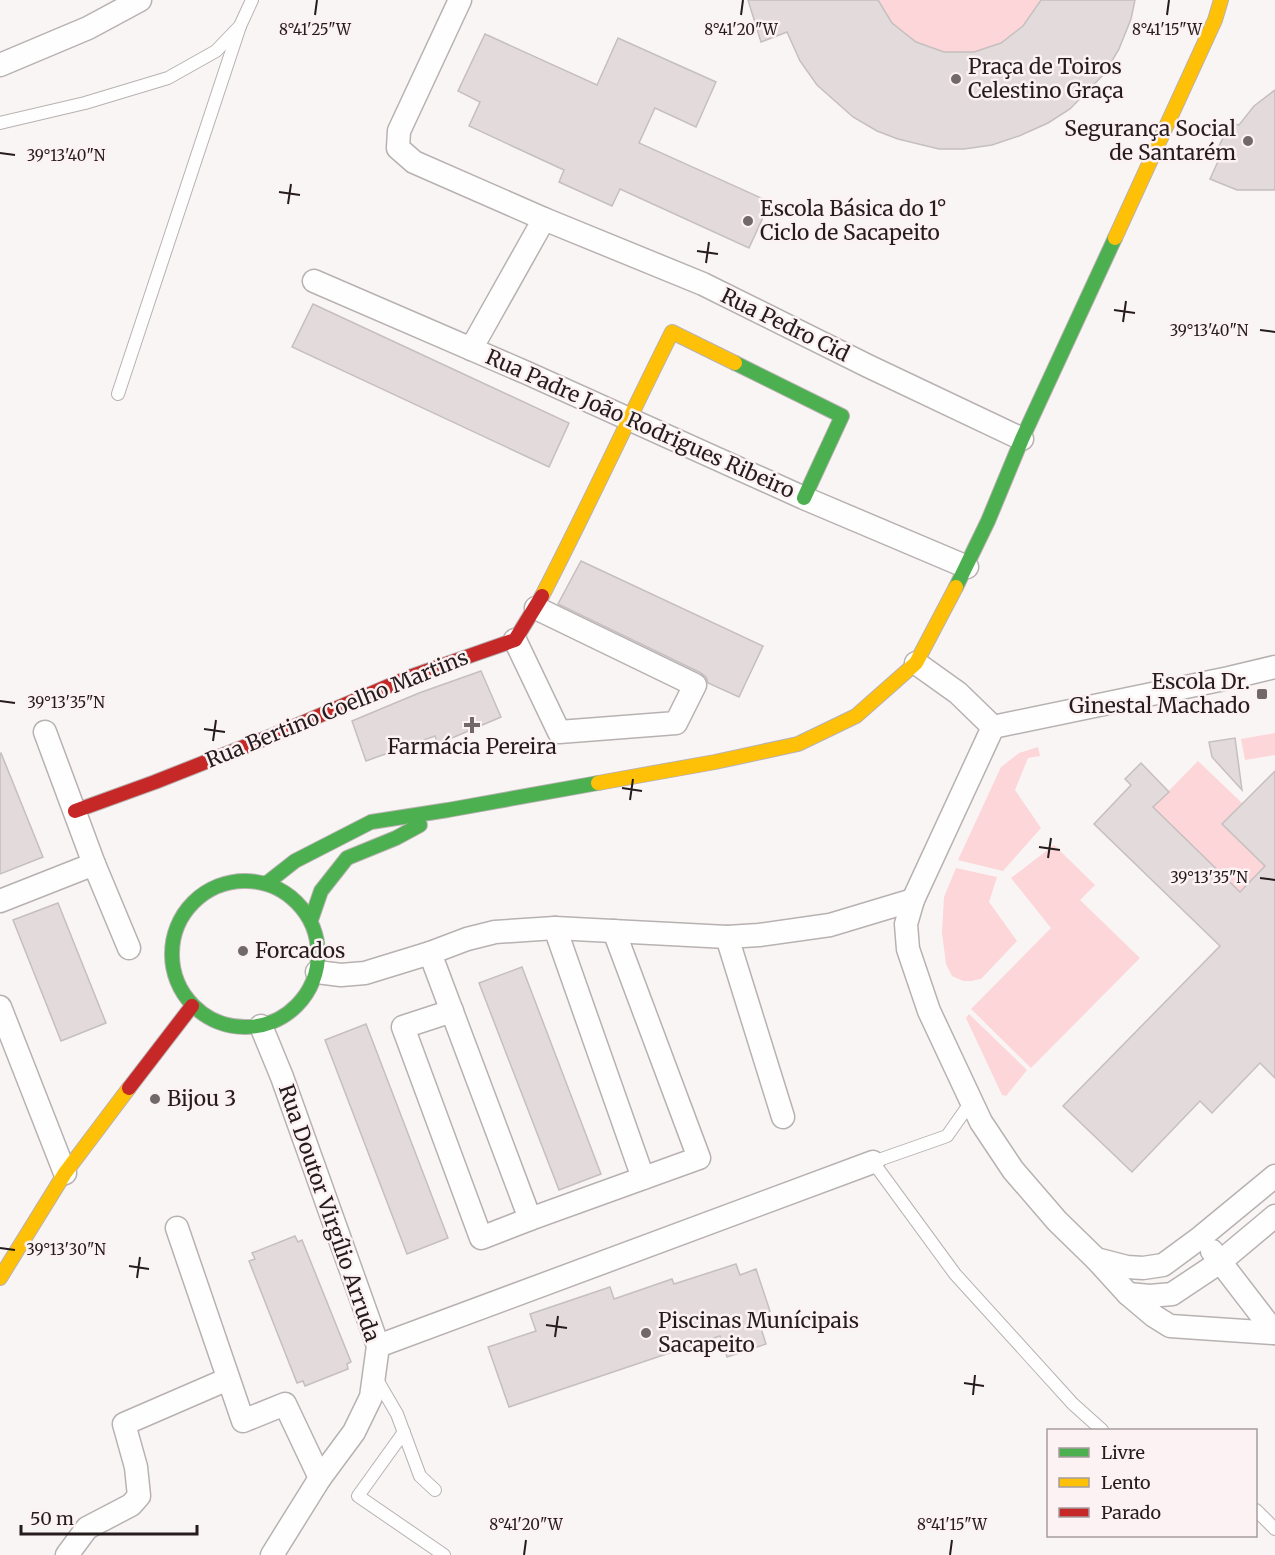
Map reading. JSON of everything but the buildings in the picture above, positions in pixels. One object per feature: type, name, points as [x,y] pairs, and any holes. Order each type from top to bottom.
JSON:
[{"type":"main road","points":[[267,883],[295,861],[371,822],[715,762],[798,744],[856,716],[916,663],[967,567],[1022,440],[1215,20],[1221,0]]},
{"type":"main road","points":[[515,640],[536,608],[578,529],[628,420],[672,332],[842,416],[804,498]]},
{"type":"main road","name":"Rua Bertino Coelho Martins","points":[[75,811],[274,735],[412,676],[515,640]]},
{"type":"main road","points":[[311,920],[321,891],[347,858],[396,838],[448,810]]},
{"type":"main road","points":[[243,880],[267,883],[293,897],[311,920],[319,945],[317,972],[306,997],[286,1016],[261,1026],[236,1027],[220,1023],[192,1006],[178,987],[171,963],[172,938],[181,916],[197,897],[219,885],[243,880]]},
{"type":"main road","points":[[0,1278],[64,1173],[192,1006]]},
{"type":"street","points":[[0,65],[88,28],[140,0]]},
{"type":"street","name":"Rua Pedro Cid","points":[[460,0],[399,131],[398,148],[414,162],[544,219],[703,284],[1022,440]]},
{"type":"street","points":[[471,349],[544,219]]},
{"type":"street","name":"Rua Padre João Rodrigues Ribeiro","points":[[314,281],[804,498],[967,567]]},
{"type":"street","points":[[515,640],[559,732],[676,723],[695,685],[536,608]]},
{"type":"street","points":[[916,663],[958,693],[993,727]]},
{"type":"street","points":[[993,727],[1275,667]]},
{"type":"street","points":[[993,727],[913,900],[906,924],[908,949],[929,1011],[971,1102],[981,1122],[1013,1170],[1057,1221],[1128,1294],[1154,1316],[1170,1326],[1275,1333]]},
{"type":"street","points":[[45,732],[94,864],[129,948]]},
{"type":"street","points":[[0,901],[94,864]]},
{"type":"street","points":[[317,972],[341,975],[365,973],[495,932],[555,928],[727,937],[759,935],[830,925],[913,900]]},
{"type":"street","points":[[555,928],[643,1178]]},
{"type":"street","points":[[452,1011],[403,1027],[481,1238],[699,1158],[614,931]]},
{"type":"street","points":[[727,937],[783,1117]]},
{"type":"street","points":[[430,952],[530,1219]]},
{"type":"street","points":[[0,1007],[64,1173]]},
{"type":"street","name":"Rua Doutor Virgílio Arruda","points":[[261,1026],[282,1077],[378,1346],[370,1397],[354,1432],[320,1478],[272,1555]]},
{"type":"street","points":[[378,1346],[873,1162]]},
{"type":"street","points":[[1096,1259],[1127,1267],[1143,1268],[1163,1265],[1275,1176]]},
{"type":"street","points":[[1128,1294],[1150,1296],[1172,1294],[1221,1262],[1275,1216]]},
{"type":"street","points":[[177,1228],[243,1421],[285,1404],[320,1478]]},
{"type":"street","points":[[1201,1237],[1275,1333]]},
{"type":"street","points":[[67,1555],[87,1528],[131,1505],[139,1496],[136,1467],[124,1424],[228,1378]]},
{"type":"lane","points":[[118,394],[240,26],[252,0]]},
{"type":"lane","points":[[0,123],[85,103],[168,78],[216,51],[240,26]]},
{"type":"lane","points":[[971,1102],[947,1136],[873,1162],[955,1274],[1073,1404],[1100,1429]]},
{"type":"lane","points":[[374,1375],[397,1414],[420,1476],[435,1490]]},
{"type":"lane","points":[[404,1432],[358,1496],[444,1555]]},
{"type":"lane","points":[[1257,1511],[1275,1530]]},
{"type":"shaded area","points":[[878,0],[1040,0],[1023,26],[1001,43],[974,52],[944,52],[916,42],[892,23]]},
{"type":"shaded area","points":[[1275,733],[1275,755],[1245,760],[1241,739]]},
{"type":"shaded area","points":[[1038,747],[1040,756],[1028,758],[1015,790],[1041,828],[1003,871],[958,860],[1001,767],[1019,753]]},
{"type":"shaded area","points":[[1198,761],[1242,803],[1222,824],[1265,866],[1240,892],[1153,807]]},
{"type":"shaded area","points":[[1054,845],[1095,885],[1080,900],[1140,958],[1031,1068],[971,1009],[1051,928],[1011,878]]},
{"type":"shaded area","points":[[956,868],[997,877],[989,902],[1017,941],[981,979],[971,981],[963,981],[952,976],[946,964],[942,933],[944,897]]},
{"type":"shaded area","points":[[969,1014],[1027,1070],[1006,1096],[1002,1095],[966,1018]]},
{"type":"traffic: fast","points":[[956,587],[1115,238]]},
{"type":"traffic: fast","points":[[735,363],[842,416],[804,498]]},
{"type":"traffic: fast","points":[[267,883],[295,861],[371,822],[598,783]]},
{"type":"traffic: fast","points":[[311,920],[321,891],[347,858],[396,838],[420,825]]},
{"type":"traffic: fast","points":[[245,881],[273,886],[297,902],[313,926],[318,954],[313,982],[297,1006],[273,1022],[245,1027],[217,1022],[193,1006],[177,982],[172,954],[177,926],[193,902],[217,886],[245,881]]},
{"type":"traffic: slow","points":[[1115,238],[1215,20],[1221,0]]},
{"type":"traffic: slow","points":[[542,596],[672,332],[735,363]]},
{"type":"traffic: slow","points":[[598,783],[798,744],[856,716],[916,663],[956,587]]},
{"type":"traffic: slow","points":[[0,1278],[65,1173],[129,1088]]},
{"type":"traffic: jam","points":[[75,811],[274,735],[412,676],[515,640],[542,596]]},
{"type":"traffic: jam","points":[[129,1088],[192,1006]]},
{"type":"place","name":"Praça de Toiros Celestino Graça","points":[[956,79]]},
{"type":"place","name":"Segurança Social de Santarém","points":[[1248,141]]},
{"type":"place","name":"Escola Básica do 1° Ciclo de Sacapeito","points":[[748,221]]},
{"type":"place","name":"Escola Dr. Ginestal Machado","points":[[1262,694]]},
{"type":"place","name":"Farmácia Pereira","points":[[472,725]]},
{"type":"place","name":"Forcados","points":[[243,951]]},
{"type":"place","name":"Bijou 3","points":[[155,1099]]},
{"type":"place","name":"Piscinas Munícipais Sacapeito","points":[[646,1333]]}]
